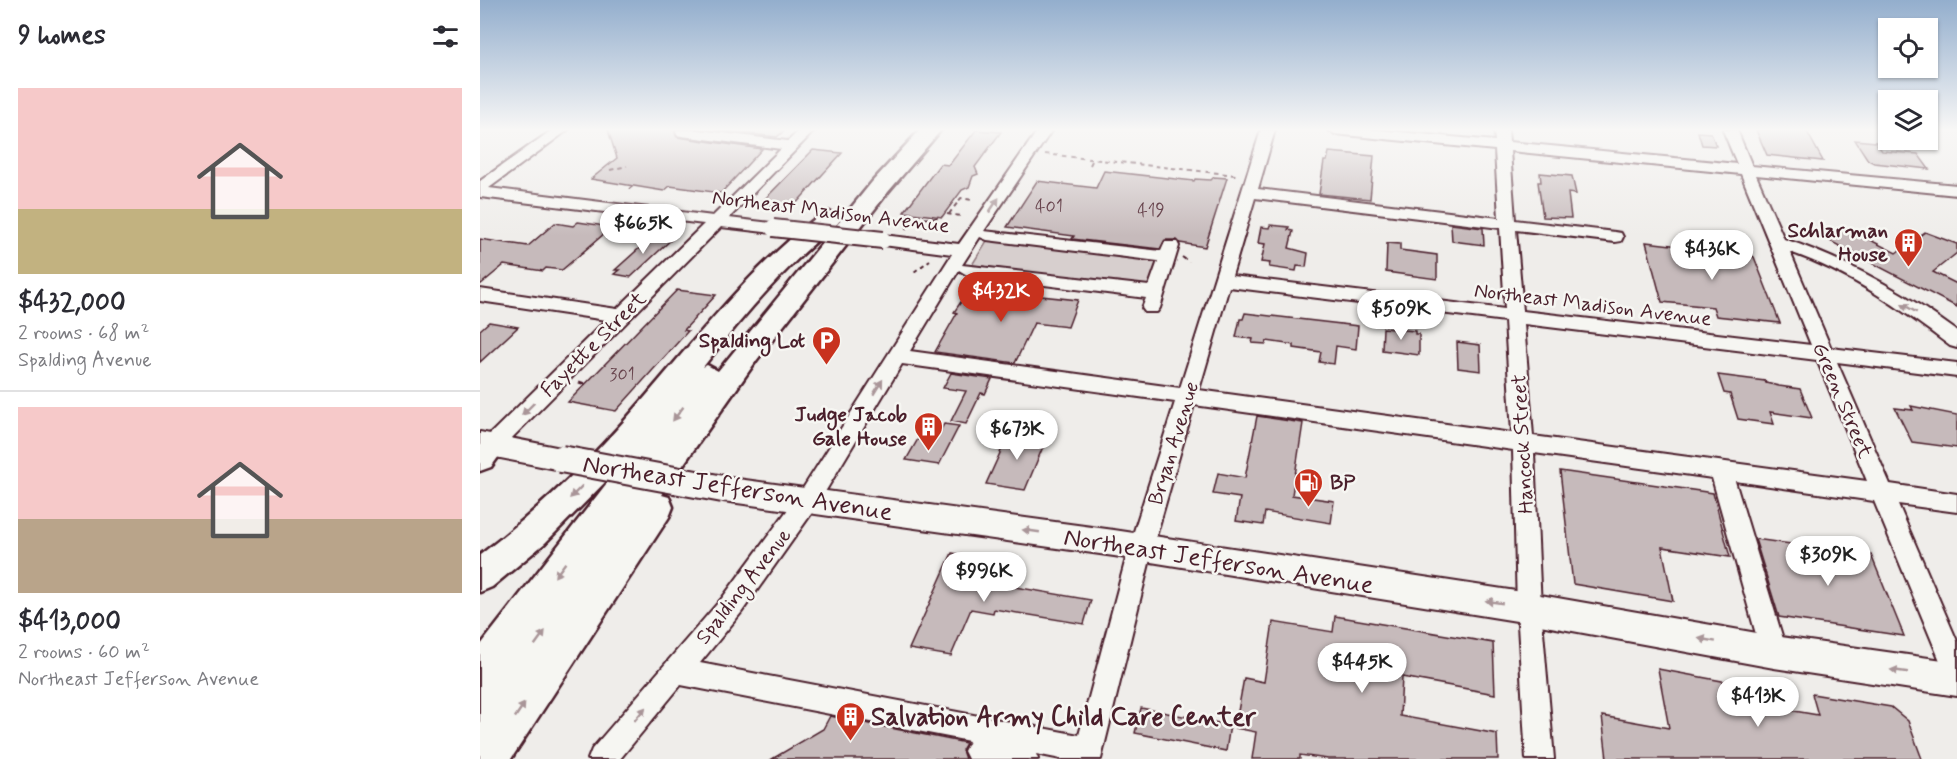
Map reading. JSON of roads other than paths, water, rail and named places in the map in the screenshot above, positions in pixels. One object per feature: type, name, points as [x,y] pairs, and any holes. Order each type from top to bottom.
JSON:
[{"type":"highway","points":[[480,676],[718,361],[829,219],[877,165]]},
{"type":"highway","points":[[480,719],[746,354],[822,258],[901,165]]},
{"type":"highway","points":[[480,576],[590,479],[763,278],[789,252],[829,219]]},
{"type":"highway","points":[[487,759],[822,258]]},
{"type":"main road","name":"Northeast Jefferson Avenue","points":[[483,451],[561,459],[723,489],[1141,547],[1529,608],[1774,652],[1957,679]]},
{"type":"street","points":[[480,190],[513,165]]},
{"type":"street","name":"Fayette Street","points":[[483,451],[772,165]]},
{"type":"street","name":"Spalding Avenue","points":[[602,759],[732,605],[808,500],[897,356],[965,260],[1023,165]]},
{"type":"street","name":"Bryan Avenue","points":[[1089,755],[1141,547],[1258,165]]},
{"type":"street","name":"Hancock Street","points":[[1504,165],[1523,444],[1529,608],[1540,759]]},
{"type":"street","points":[[1719,165],[1957,190]]},
{"type":"street","name":"Green Street","points":[[1745,165],[1957,671]]},
{"type":"street","name":"Northeast Madison Avenue","points":[[480,190],[883,240],[965,260],[1154,300],[1170,251],[987,235]]},
{"type":"street","points":[[1250,193],[1615,237]]},
{"type":"street","points":[[1777,242],[1805,251],[1846,271],[1921,315],[1957,341]]},
{"type":"street","name":"Northeast Madison Avenue","points":[[1224,281],[1957,370]]},
{"type":"street","points":[[480,296],[621,316]]},
{"type":"street","points":[[897,356],[1957,503]]},
{"type":"street","points":[[1721,471],[1774,652]]},
{"type":"street","points":[[677,670],[1089,755]]},
{"type":"street","points":[[978,751],[1024,759]]},
{"type":"place","name":"Schlarman House","points":[[1909,268]]},
{"type":"place","name":"Spalding Lot","points":[[826,366]]},
{"type":"place","name":"Judge Jacob Gale House","points":[[928,452]]},
{"type":"place","name":"BP","points":[[1309,508]]},
{"type":"place","name":"Salvation Army Child Care Center","points":[[850,742]]}]
